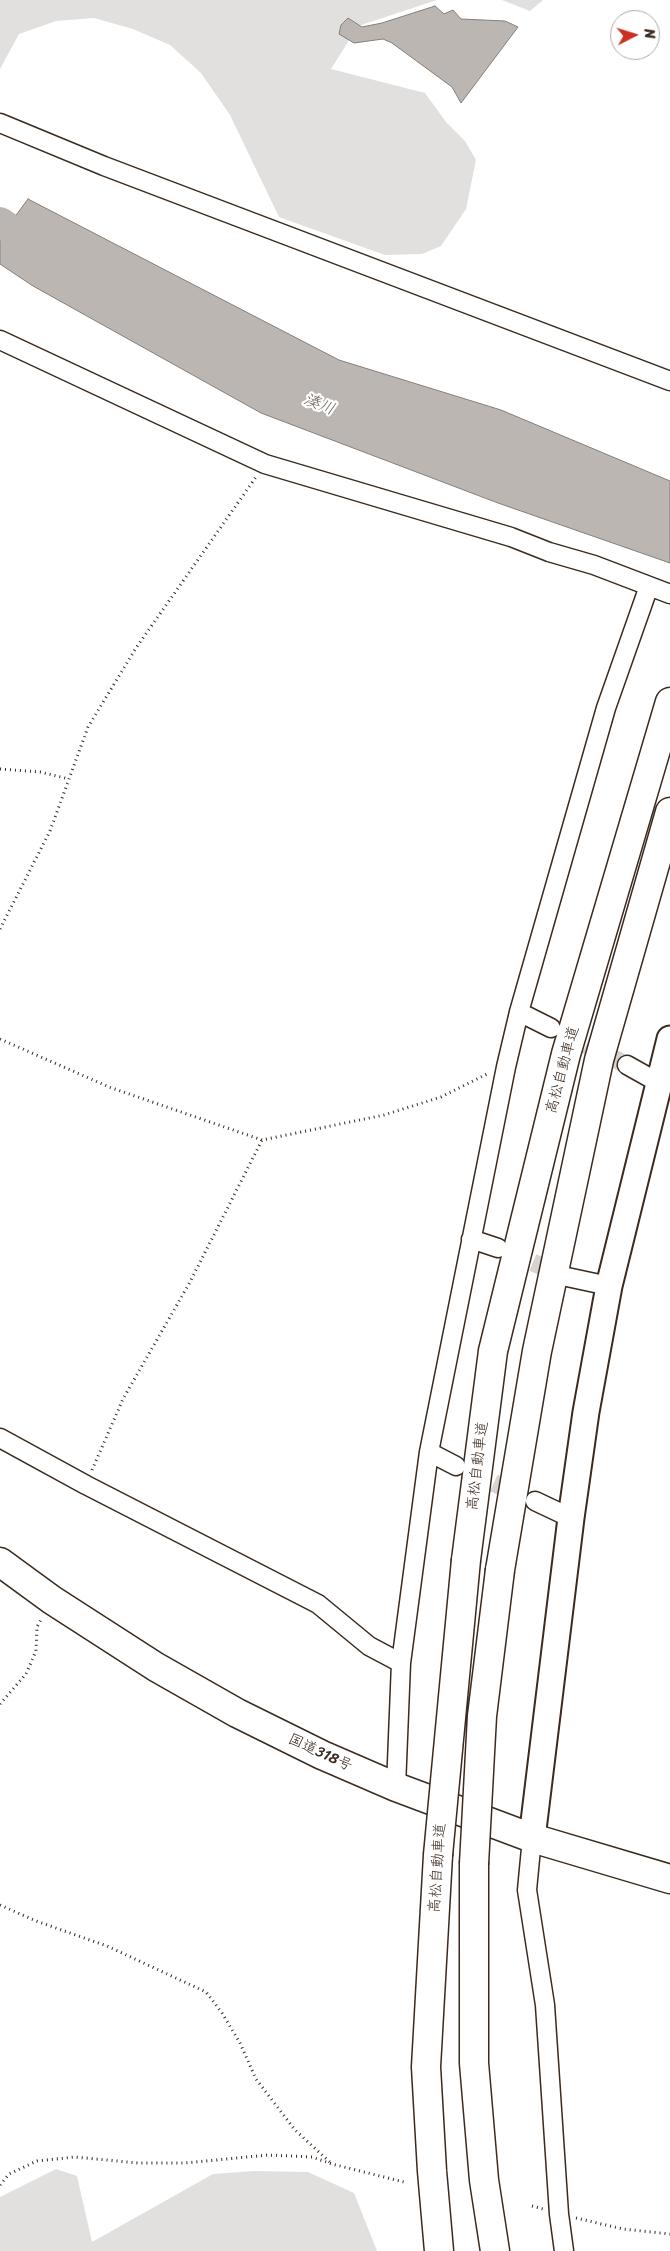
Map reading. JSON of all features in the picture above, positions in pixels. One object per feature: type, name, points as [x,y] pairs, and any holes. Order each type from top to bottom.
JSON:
[{"type":"highway","name":"高松自動車道","points":[[439,2251],[426,2067],[438,1855],[466,1560],[493,1351],[566,1054],[670,702]]},
{"type":"highway","points":[[495,2251],[484,2180],[474,2063],[474,1864],[482,1716],[500,1570],[537,1350],[599,1060],[670,812]]},
{"type":"highway","name":"国道318号","points":[[0,1562],[52,1600],[156,1667],[237,1713],[322,1755],[396,1787],[532,1838],[670,1879]]},
{"type":"street","points":[[0,123],[113,170],[670,381]]},
{"type":"street","points":[[0,340],[265,464],[512,537],[549,552],[594,565],[670,594]]},
{"type":"street","points":[[396,1787],[401,1663],[429,1452],[506,1067],[519,1012],[606,708],[649,586]]},
{"type":"street","points":[[519,1012],[551,1028]]},
{"type":"street","points":[[564,2251],[559,2214],[546,2005],[527,1890],[571,1518],[586,1412],[609,1286],[670,1039]]},
{"type":"street","points":[[627,1065],[659,1083]]},
{"type":"street","points":[[471,1239],[498,1248]]},
{"type":"street","points":[[567,1277],[609,1286]]},
{"type":"street","points":[[0,1438],[86,1485],[318,1604],[369,1646],[401,1663]]},
{"type":"street","points":[[429,1452],[456,1466]]},
{"type":"street","points":[[535,1501],[571,1518]]},
{"type":"path","points":[[0,929],[50,831],[88,727],[136,648],[265,464]]},
{"type":"path","points":[[0,769],[40,772],[69,778]]},
{"type":"path","points":[[0,1039],[109,1087],[262,1140],[384,1115],[440,1098],[506,1067]]},
{"type":"path","points":[[86,1485],[124,1399],[190,1282],[262,1140]]},
{"type":"path","points":[[0,1704],[26,1674],[36,1651],[37,1627],[52,1600]]},
{"type":"path","points":[[0,1905],[36,1921],[107,1946],[206,1992],[222,2013],[240,2043],[256,2079],[295,2130],[332,2164]]},
{"type":"path","points":[[0,2185],[9,2174],[37,2161],[75,2157],[138,2163],[185,2163],[268,2155],[312,2157],[332,2164],[404,2182]]},
{"type":"path","points":[[559,2214],[623,2229],[670,2234]]},
{"type":"shaded area","points":[[0,0],[437,0],[358,26],[331,69],[425,93],[446,122],[465,141],[476,160],[466,209],[441,246],[422,254],[385,255],[279,217],[230,115],[201,73],[170,45],[133,29],[94,18],[56,21],[19,34],[0,69]]},
{"type":"shaded area","points":[[502,0],[543,0],[530,11]]},
{"type":"shaded area","points":[[56,2169],[77,2176],[92,2242],[213,2174],[254,2171],[308,2172],[354,2193],[377,2251],[0,2251],[0,2197]]},
{"type":"water","points":[[435,6],[444,14],[453,10],[461,19],[505,21],[518,27],[461,103],[452,87],[392,43],[383,39],[354,43],[339,34],[341,25],[348,18],[362,27],[382,23]]},
{"type":"water","points":[[28,199],[339,360],[501,410],[670,481],[670,563],[498,503],[261,413],[33,286],[0,264],[0,237]]},
{"type":"waterway","name":"湊川","points":[[0,222],[41,250]]},
{"type":"tunnel","points":[[562,1033],[627,1065]]},
{"type":"tunnel","points":[[508,1252],[562,1275]]},
{"type":"tunnel","points":[[469,1472],[521,1495]]}]
